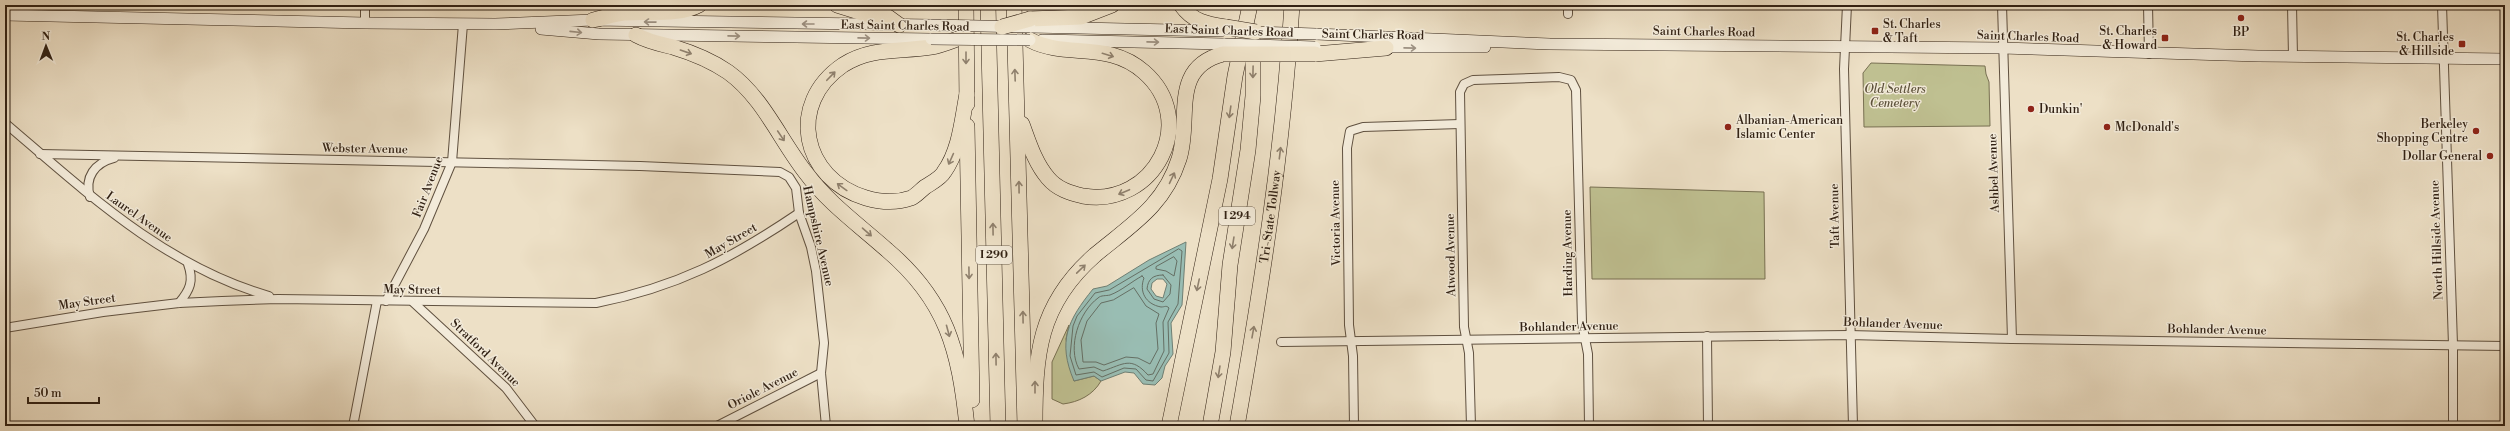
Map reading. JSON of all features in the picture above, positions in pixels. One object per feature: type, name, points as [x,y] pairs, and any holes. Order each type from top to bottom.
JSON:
[{"type":"highway","points":[[593,20],[622,13],[693,8],[699,5]]},
{"type":"highway","points":[[837,5],[866,14],[888,17],[899,25]]},
{"type":"highway","name":"I 290","points":[[966,5],[972,426]]},
{"type":"highway","name":"I 290","points":[[988,5],[998,426]]},
{"type":"highway","points":[[1014,5],[1025,426]]},
{"type":"highway","points":[[1002,27],[1030,29],[1081,17],[1112,5]]},
{"type":"highway","points":[[1181,5],[1188,15],[1199,22],[1226,29],[1256,32]]},
{"type":"highway","points":[[1168,426],[1220,179],[1235,76],[1250,5]]},
{"type":"highway","name":"I 294","points":[[1210,426],[1222,352],[1230,265],[1248,150],[1253,96],[1254,5]]},
{"type":"highway","name":"Tri-State Tollway","points":[[1237,426],[1266,261],[1277,178],[1286,96],[1292,5]]},
{"type":"highway","points":[[1017,114],[1031,149],[1048,178],[1059,187],[1080,195],[1105,197],[1123,193],[1140,184],[1161,159],[1168,140],[1169,116],[1165,103],[1149,78],[1133,64],[1091,50],[1045,48],[1030,29]]},
{"type":"highway","points":[[636,35],[648,42],[673,47],[712,62],[741,83],[762,107],[805,173],[820,190],[889,251],[923,286],[936,304],[946,325],[961,379],[967,426]]},
{"type":"highway","points":[[957,39],[871,52],[842,66],[828,79],[812,105],[809,122],[811,147],[822,170],[850,193],[881,203],[911,198],[944,173],[956,146],[967,94]]},
{"type":"highway","points":[[1035,426],[1037,358],[1046,322],[1060,296],[1075,275],[1154,206],[1167,188],[1180,156],[1186,94],[1190,80],[1198,67],[1206,60],[1224,49],[1315,50],[1386,48]]},
{"type":"main road","name":"East Saint Charles Road","points":[[5,16],[365,23],[495,24],[593,20],[1002,27]]},
{"type":"main road","name":"East Saint Charles Road","points":[[495,24],[588,34],[931,43]]},
{"type":"main road","name":"East Saint Charles Road","points":[[957,39],[1030,29],[1226,29]]},
{"type":"main road","name":"East Saint Charles Road","points":[[1030,29],[1224,49]]},
{"type":"main road","name":"East Saint Charles Road","points":[[1256,32],[1316,34]]},
{"type":"main road","name":"Saint Charles Road","points":[[1316,34],[1550,44],[2002,48],[2149,54],[2505,59]]},
{"type":"main road","name":"Saint Charles Road","points":[[1386,48],[1454,49],[1550,44]]},
{"type":"street","points":[[365,5],[365,23]]},
{"type":"street","points":[[1568,5],[1568,14]]},
{"type":"street","name":"Taft Avenue","points":[[1847,5],[1845,46],[1849,335],[1853,426]]},
{"type":"street","name":"Ashbel Avenue","points":[[2002,5],[2002,48],[2012,340]]},
{"type":"street","points":[[2148,5],[2149,54]]},
{"type":"street","points":[[2292,5],[2293,57]]},
{"type":"street","name":"North Hillside Avenue","points":[[2442,5],[2453,345],[2453,426]]},
{"type":"street","name":"Fair Avenue","points":[[386,301],[424,229],[452,162],[463,24]]},
{"type":"street","name":"Harding Avenue","points":[[1464,84],[1473,80],[1559,77],[1571,80],[1576,90],[1582,323],[1586,339],[1589,426]]},
{"type":"street","name":"Atwood Avenue","points":[[1464,84],[1460,92],[1464,327],[1467,340],[1471,426]]},
{"type":"street","name":"Laurel Avenue","points":[[5,123],[90,197],[167,252],[188,264],[247,290],[278,299]]},
{"type":"street","name":"Victoria Avenue","points":[[1354,426],[1347,148],[1350,131],[1363,127],[1460,124]]},
{"type":"street","name":"Webster Avenue","points":[[40,154],[690,168]]},
{"type":"street","points":[[90,197],[88,183],[90,173],[97,165],[120,156]]},
{"type":"street","name":"Hampshire Avenue","points":[[690,168],[780,172],[789,177],[796,188],[799,213],[816,271],[824,343],[821,373],[826,426]]},
{"type":"street","name":"May Street","points":[[5,328],[65,317],[179,303],[278,299],[579,305],[621,298],[671,284],[713,266],[755,242],[799,213]]},
{"type":"street","points":[[179,303],[190,290],[191,273],[188,264]]},
{"type":"street","points":[[353,426],[377,301]]},
{"type":"street","name":"Stratford Avenue","points":[[413,302],[506,388],[536,426]]},
{"type":"street","name":"Bohlander Avenue","points":[[1281,342],[1849,335],[2012,340],[2505,346]]},
{"type":"street","points":[[1707,336],[1708,426]]},
{"type":"street","name":"Oriole Avenue","points":[[717,426],[821,373]]},
{"type":"green space","name":"Old Settlers Cemetery","points":[[1871,63],[1985,66],[1989,82],[1990,126],[1864,127],[1863,73]]},
{"type":"green space","points":[[1590,187],[1764,192],[1765,279],[1592,279]]},
{"type":"green space","points":[[1069,325],[1066,339],[1074,381],[1094,376],[1101,381],[1090,394],[1075,402],[1063,404],[1052,399],[1052,362]]},
{"type":"water","points":[[1186,242],[1182,305],[1171,323],[1173,354],[1165,366],[1162,378],[1155,385],[1143,384],[1134,373],[1125,372],[1101,381],[1094,376],[1074,381],[1066,354],[1066,342],[1068,332],[1077,311],[1093,289],[1107,286],[1149,260]],"holes":[[[1157,279],[1163,279],[1167,284],[1163,298],[1156,296],[1151,289],[1152,283]]]},
{"type":"place","name":"BP","points":[[2241,18]]},
{"type":"place","name":"St. Charles & Taft","points":[[1875,31]]},
{"type":"place","name":"St. Charles & Howard","points":[[2165,38]]},
{"type":"place","name":"St. Charles & Hillside","points":[[2462,44]]},
{"type":"place","name":"Dunkin'","points":[[2031,109]]},
{"type":"place","name":"Albanian-American Islamic Center","points":[[1728,127]]},
{"type":"place","name":"McDonald's","points":[[2107,127]]},
{"type":"place","name":"Berkeley Shopping Centre","points":[[2476,131]]},
{"type":"place","name":"Dollar General","points":[[2490,156]]}]
